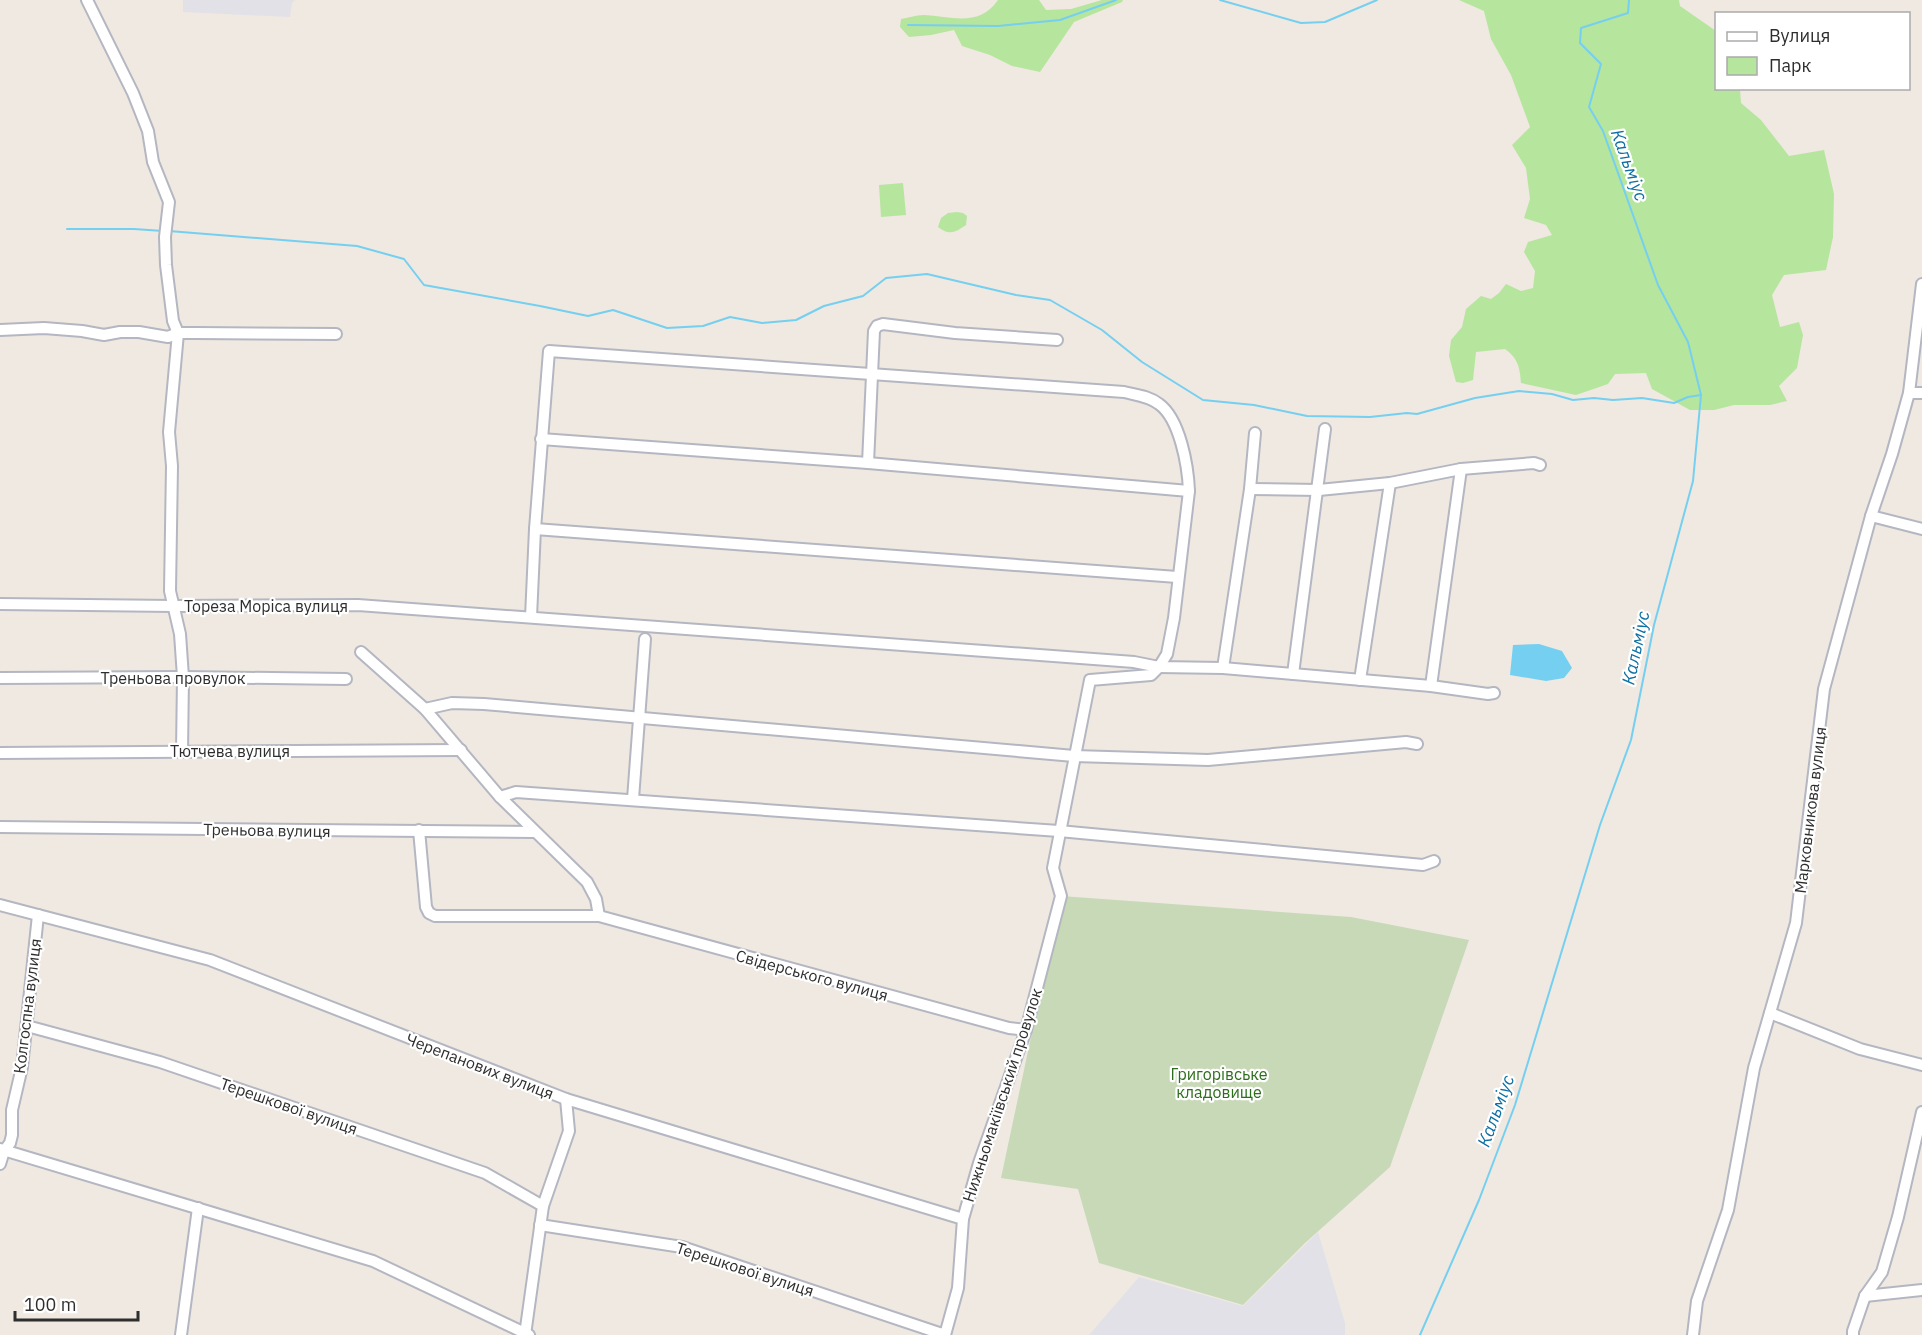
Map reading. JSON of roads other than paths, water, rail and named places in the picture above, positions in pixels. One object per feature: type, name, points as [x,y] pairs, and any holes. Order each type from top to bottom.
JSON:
[{"type":"street","points":[[87,0],[148,131],[153,162],[169,202],[165,237],[166,265],[173,321],[178,333],[169,432],[172,466],[170,591],[180,634],[183,677],[182,752]]},
{"type":"street","name":"Марковникова вулиця","points":[[1693,1335],[1697,1300],[1728,1210],[1754,1068],[1796,923],[1824,688],[1871,516],[1909,393],[1922,284]]},
{"type":"street","points":[[868,463],[871,373],[874,331],[877,326],[883,324],[955,333],[1057,340]]},
{"type":"street","points":[[0,330],[44,328],[104,335],[139,332],[168,337],[178,333],[336,334]]},
{"type":"street","points":[[531,617],[535,529],[549,351],[1124,392],[1148,397],[1161,405],[1177,431],[1188,472],[1189,491],[1177,577],[1174,618],[1167,654],[1159,667]]},
{"type":"street","points":[[1909,393],[1922,393]]},
{"type":"street","points":[[1293,674],[1319,490],[1325,429]]},
{"type":"street","points":[[1223,668],[1250,489],[1255,433]]},
{"type":"street","points":[[542,439],[868,463],[1189,491]]},
{"type":"street","points":[[1250,489],[1319,490],[1390,483],[1461,469],[1534,463],[1540,465]]},
{"type":"street","points":[[1431,686],[1461,469]]},
{"type":"street","points":[[1360,680],[1390,483]]},
{"type":"street","points":[[1871,516],[1922,529]]},
{"type":"street","points":[[535,529],[1177,577]]},
{"type":"street","name":"Тореза Моріса вулиця","points":[[0,604],[358,605],[1134,662],[1159,667]]},
{"type":"street","points":[[633,799],[645,639]]},
{"type":"street","points":[[361,652],[425,709],[500,797],[587,882],[596,899],[599,916]]},
{"type":"street","points":[[1159,667],[1223,668],[1494,693]]},
{"type":"street","name":"Нижньомакіївський провулок","points":[[945,1335],[958,1288],[963,1220],[979,1163],[1026,1030],[1061,896],[1053,868],[1090,680],[1151,675],[1159,667]]},
{"type":"street","name":"Треньова провулок","points":[[0,678],[345,679]]},
{"type":"street","points":[[425,709],[452,703],[484,704],[1074,756],[1208,760],[1406,742],[1417,744]]},
{"type":"street","name":"Тютчева вулиця","points":[[0,753],[461,750]]},
{"type":"street","points":[[500,797],[516,792],[633,799],[1059,831],[1423,866],[1434,861]]},
{"type":"street","name":"Треньова вулиця","points":[[0,827],[534,832]]},
{"type":"street","name":"Свiдерського вулиця","points":[[419,830],[426,907],[429,913],[435,916],[599,916],[1009,1028],[1026,1030]]},
{"type":"street","name":"Черепанових вулиця","points":[[0,905],[210,960],[566,1099],[963,1220]]},
{"type":"street","name":"Колгоспна вулиця","points":[[0,1164],[2,1150],[10,1143],[12,1135],[12,1110],[22,1067],[38,915]]},
{"type":"street","points":[[1770,1013],[1860,1049],[1922,1065]]},
{"type":"street","name":"Терешкової вулиця","points":[[27,1026],[160,1062],[485,1173],[543,1206]]},
{"type":"street","points":[[2,1150],[373,1261],[526,1334],[543,1206],[569,1131],[566,1099]]},
{"type":"street","points":[[1853,1335],[1865,1296],[1882,1272],[1898,1217],[1922,1112]]},
{"type":"street","points":[[185,1334],[198,1208]]},
{"type":"street","name":"Терешкової вулиця","points":[[540,1225],[682,1247],[945,1335]]},
{"type":"street","points":[[1865,1296],[1922,1290]]},
{"type":"water","points":[[1539,644],[1562,651],[1572,668],[1564,678],[1546,681],[1510,675],[1513,645]]},
{"type":"waterway","points":[[908,25],[998,26],[1060,20],[1116,0]]},
{"type":"waterway","points":[[1220,0],[1301,23],[1325,22],[1377,0]]},
{"type":"waterway","name":"Кальміус","points":[[1420,1335],[1479,1200],[1515,1105],[1600,825],[1631,740],[1654,625],[1693,481],[1701,395],[1688,342],[1658,285],[1603,131],[1589,107],[1601,64],[1580,43],[1581,28],[1628,13],[1629,0]]},
{"type":"waterway","points":[[67,229],[163,231]]},
{"type":"waterway","points":[[169,231],[357,246],[404,259],[424,285],[588,316],[613,310],[667,328],[703,326],[730,317],[762,323],[796,320],[824,306],[863,296],[886,278],[927,274],[1016,295],[1050,300],[1102,330],[1142,362],[1203,400],[1254,405],[1307,416],[1370,417],[1417,414],[1475,398],[1519,391],[1552,394],[1573,400],[1642,398],[1674,403],[1701,395]]},
{"type":"park label","name":"Григорівське кладовище","points":[[1219,1083]]}]
